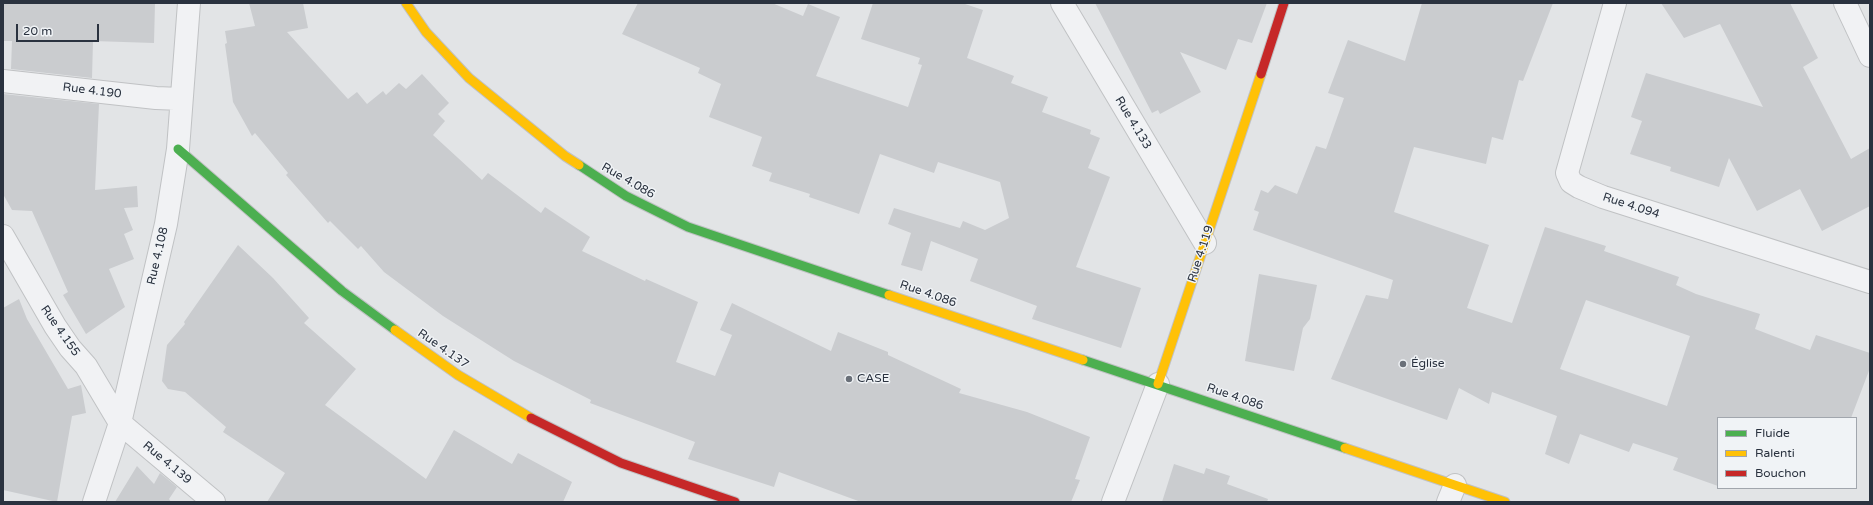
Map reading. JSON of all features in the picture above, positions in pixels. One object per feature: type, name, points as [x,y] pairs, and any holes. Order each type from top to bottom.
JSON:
[{"type":"street","name":"Rue 4.108","points":[[94,502],[120,423],[166,224],[178,149],[189,3]]},
{"type":"street","name":"Rue 4.086","points":[[406,3],[426,32],[469,78],[565,156],[633,199],[688,227],[1158,384],[1452,493],[1505,502]]},
{"type":"street","name":"Rue 4.133","points":[[1062,3],[1205,243]]},
{"type":"street","name":"Rue 4.119","points":[[1113,502],[1158,384],[1284,3]]},
{"type":"street","name":"Rue 4.094","points":[[1615,3],[1567,173],[1571,182],[1602,197],[1870,282]]},
{"type":"street","points":[[1845,3],[1870,56]]},
{"type":"street","name":"Rue 4.190","points":[[3,81],[156,98],[181,99]]},
{"type":"street","name":"Rue 4.137","points":[[178,149],[342,291],[458,375],[539,422],[621,463],[735,502]]},
{"type":"street","name":"Rue 4.155","points":[[3,236],[55,326],[70,348],[86,366],[120,423]]},
{"type":"street","name":"Rue 4.139","points":[[120,423],[214,502]]},
{"type":"building","points":[[3,3],[155,3],[154,43],[93,41],[92,78],[11,69],[12,41],[3,41]]},
{"type":"building","points":[[249,3],[303,3],[308,28],[287,32],[348,99],[357,92],[367,104],[383,91],[386,95],[399,83],[406,89],[422,74],[449,103],[438,114],[445,121],[433,135],[482,180],[488,173],[541,213],[545,207],[590,237],[582,251],[645,281],[646,279],[698,302],[676,362],[715,376],[732,335],[720,330],[732,303],[831,351],[838,332],[888,352],[888,355],[961,389],[959,393],[1027,412],[1090,437],[1075,479],[1080,480],[1071,502],[861,502],[779,472],[774,487],[688,459],[695,442],[590,403],[591,400],[514,361],[443,316],[384,272],[361,246],[358,249],[330,221],[328,223],[286,175],[288,173],[255,133],[252,136],[233,102],[225,44],[227,43],[225,31],[255,26]]},
{"type":"building","points":[[638,3],[772,3],[803,16],[808,4],[840,17],[816,76],[908,107],[922,65],[918,64],[920,58],[861,39],[873,3],[962,3],[983,10],[967,58],[1014,76],[1011,83],[1048,97],[1042,112],[1091,130],[1090,134],[1100,138],[1088,168],[1110,177],[1076,267],[1141,288],[1121,348],[1032,319],[1037,306],[970,281],[978,259],[931,241],[922,271],[901,265],[911,233],[888,224],[894,208],[960,228],[963,221],[985,230],[1009,218],[1000,182],[938,162],[934,173],[880,154],[859,214],[809,197],[810,194],[769,181],[772,173],[752,166],[762,137],[709,117],[721,84],[698,73],[700,68],[622,34]]},
{"type":"building","points":[[1095,3],[1267,3],[1252,43],[1238,39],[1226,70],[1180,52],[1201,92],[1160,114],[1158,110],[1152,113]]},
{"type":"building","points":[[1422,3],[1553,3],[1523,81],[1519,80],[1503,140],[1492,137],[1486,164],[1414,147],[1394,212],[1489,245],[1467,308],[1512,323],[1545,227],[1606,246],[1604,251],[1679,277],[1676,285],[1696,294],[1760,314],[1755,329],[1810,350],[1816,335],[1870,353],[1870,368],[1851,417],[1717,417],[1717,486],[1673,470],[1678,458],[1633,443],[1629,452],[1580,434],[1569,464],[1545,454],[1557,416],[1492,392],[1489,404],[1459,388],[1447,420],[1331,379],[1366,295],[1388,299],[1393,280],[1253,230],[1259,212],[1254,210],[1261,190],[1268,193],[1275,185],[1297,194],[1316,146],[1326,149],[1344,98],[1328,93],[1348,40],[1405,61]],"holes":[[[1586,300],[1690,336],[1667,406],[1560,369]]]},
{"type":"building","points":[[1661,3],[1790,3],[1818,58],[1803,67],[1851,159],[1870,148],[1870,206],[1822,231],[1800,189],[1757,211],[1729,158],[1719,187],[1670,171],[1671,167],[1630,154],[1642,121],[1631,117],[1646,73],[1763,107],[1720,24],[1684,38]]},
{"type":"building","points":[[3,94],[99,104],[95,190],[137,186],[138,207],[124,208],[133,230],[124,234],[134,259],[109,269],[125,307],[86,334],[63,295],[68,292],[32,211],[12,210],[3,194]]},
{"type":"building","points":[[238,245],[273,278],[309,318],[304,323],[356,369],[325,405],[426,479],[454,430],[512,464],[518,453],[572,482],[563,502],[267,502],[285,473],[223,432],[226,427],[185,392],[168,389],[162,381],[167,345],[185,324],[184,322]]},
{"type":"building","points":[[1259,274],[1317,285],[1310,319],[1303,328],[1294,371],[1245,361]]},
{"type":"building","points":[[19,299],[27,319],[68,389],[81,385],[86,413],[72,416],[57,502],[3,490],[3,308]]},
{"type":"building","points":[[1174,464],[1204,474],[1206,468],[1230,476],[1227,484],[1268,499],[1267,502],[1162,502]]},
{"type":"building","points":[[137,466],[154,484],[160,473],[177,487],[169,499],[171,502],[115,502]]},
{"type":"traffic: fast","points":[[178,149],[342,291],[395,330]]},
{"type":"traffic: fast","points":[[579,165],[626,196],[688,227],[889,295]]},
{"type":"traffic: fast","points":[[1083,360],[1345,448]]},
{"type":"traffic: slow","points":[[406,3],[426,32],[469,78],[565,156],[579,165]]},
{"type":"traffic: slow","points":[[1158,384],[1261,74]]},
{"type":"traffic: slow","points":[[889,295],[1083,360]]},
{"type":"traffic: slow","points":[[395,330],[458,375],[531,418]]},
{"type":"traffic: slow","points":[[1345,448],[1505,502]]},
{"type":"traffic: jam","points":[[1261,74],[1284,3]]},
{"type":"traffic: jam","points":[[531,418],[621,463],[735,502]]},
{"type":"place","name":"Église","points":[[1403,364]]},
{"type":"place","name":"CASE","points":[[849,379]]}]
